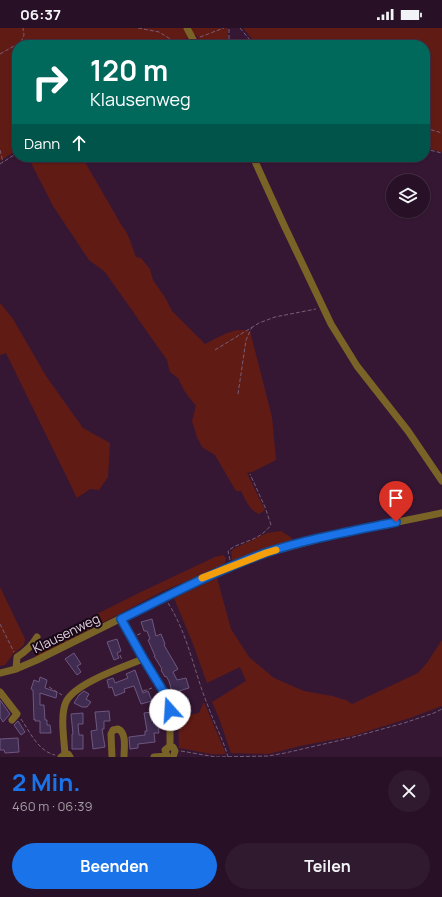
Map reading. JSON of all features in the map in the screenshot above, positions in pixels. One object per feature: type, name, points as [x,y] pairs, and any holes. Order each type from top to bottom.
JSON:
[{"type":"street","points":[[187,28],[192,40]]},
{"type":"street","points":[[255,162],[283,223],[335,329],[357,366],[408,431],[442,481]]},
{"type":"street","name":"Klausenweg","points":[[0,673],[16,669],[57,651],[204,577],[266,553],[320,538],[442,513]]},
{"type":"street","points":[[121,619],[165,694],[168,702],[170,712],[171,754],[154,757]]},
{"type":"street","points":[[16,669],[17,657],[25,653],[34,644],[37,637]]},
{"type":"street","points":[[65,756],[64,712],[68,699],[76,690],[85,684],[143,658]]},
{"type":"street","points":[[0,692],[17,714],[12,720]]},
{"type":"street","points":[[112,757],[111,734],[113,730],[118,729],[122,730],[124,734],[124,757]]},
{"type":"path","points":[[21,40],[24,35],[23,28]]},
{"type":"path","points":[[138,28],[159,32],[173,40]]},
{"type":"path","points":[[197,40],[224,28]]},
{"type":"path","points":[[229,28],[229,40]]},
{"type":"path","points":[[240,28],[250,40]]},
{"type":"path","points":[[0,54],[12,47]]},
{"type":"path","points":[[430,129],[442,133]]},
{"type":"path","points":[[0,150],[3,162]]},
{"type":"path","points":[[430,150],[442,153]]},
{"type":"path","points":[[0,164],[12,156]]},
{"type":"path","points":[[215,350],[252,327],[275,318],[317,308]]},
{"type":"path","points":[[238,394],[246,340],[252,327]]},
{"type":"path","points":[[232,566],[228,552],[231,548],[250,541],[266,532],[271,525],[265,507],[250,474]]},
{"type":"path","points":[[164,598],[179,622],[208,706],[228,757]]},
{"type":"path","points":[[0,624],[17,657]]},
{"type":"path","points":[[49,688],[68,699]]},
{"type":"path","points":[[171,754],[198,753],[216,757],[268,756],[350,738],[404,723],[442,709]]},
{"type":"path","points":[[17,714],[40,747],[51,754],[65,756]]},
{"type":"shaded area","points":[[0,28],[228,28],[228,40],[199,40],[196,35],[182,40],[12,40],[12,153],[0,161]]},
{"type":"shaded area","points":[[243,28],[442,28],[442,152],[430,149],[430,40],[253,40]]},
{"type":"shaded area","points":[[31,162],[85,162],[127,233],[136,257],[141,258],[150,269],[153,280],[172,311],[205,344],[238,330],[250,331],[272,417],[276,460],[247,473],[265,510],[259,514],[253,510],[241,491],[236,491],[215,455],[202,447],[192,421],[196,406],[185,392],[178,378],[170,372],[167,360],[105,272],[89,260],[53,206]]},
{"type":"shaded area","points":[[0,303],[13,319],[46,376],[83,428],[110,443],[108,477],[99,490],[90,489],[77,498],[6,353],[0,355]]},
{"type":"shaded area","points":[[281,531],[292,538],[293,543],[235,561],[232,560],[231,552],[233,549],[267,533]]},
{"type":"shaded area","points":[[223,555],[226,558],[225,563],[220,567],[163,591],[35,658],[36,651],[59,633],[143,591],[215,557]]},
{"type":"shaded area","points":[[217,578],[231,629],[249,657],[274,678],[304,691],[332,696],[346,700],[352,704],[418,673],[427,663],[442,640],[442,706],[410,718],[352,736],[300,746],[269,754],[231,753],[212,702],[246,681],[240,667],[207,683],[174,598]]},
{"type":"shaded area","points":[[0,587],[25,639],[24,645],[13,654],[5,665],[0,666]]},
{"type":"shaded area","points":[[204,702],[226,754],[208,754],[179,748],[178,717],[199,713]]},
{"type":"building","points":[[152,619],[156,636],[161,634],[165,644],[164,645],[178,669],[173,672],[177,680],[186,678],[189,688],[179,691],[181,699],[188,698],[190,707],[178,710],[174,692],[172,692],[169,681],[166,676],[165,677],[154,656],[148,640],[150,639],[147,631],[144,631],[141,622]]},
{"type":"building","points":[[117,639],[121,651],[117,653],[119,658],[114,660],[107,642]]},
{"type":"building","points":[[74,653],[81,664],[77,666],[81,672],[77,675],[65,659]]},
{"type":"building","points":[[135,670],[143,693],[148,691],[152,701],[141,704],[134,686],[124,689],[125,692],[115,696],[112,687],[109,688],[107,680],[113,678],[115,683],[128,678],[126,674]]},
{"type":"building","points":[[40,677],[47,680],[45,688],[57,692],[56,698],[40,693],[40,705],[44,705],[45,720],[47,720],[47,725],[50,725],[51,733],[40,733],[40,721],[34,720],[33,690],[31,689],[34,680],[39,682]]},
{"type":"building","points":[[84,691],[89,694],[86,699],[91,702],[87,707],[82,707],[74,703],[79,695]]},
{"type":"building","points":[[0,700],[10,714],[3,722],[0,717]]},
{"type":"building","points":[[158,706],[159,711],[156,711],[159,733],[154,733],[155,742],[138,744],[138,748],[130,749],[129,737],[145,735],[145,731],[147,731],[144,713],[152,712],[151,708]]},
{"type":"building","points":[[109,711],[110,721],[104,721],[104,729],[102,729],[105,747],[93,749],[91,731],[97,730],[95,712]]},
{"type":"building","points":[[83,713],[83,724],[78,724],[79,735],[83,735],[83,749],[72,749],[73,734],[71,714]]},
{"type":"building","points":[[18,721],[25,732],[21,735],[14,725]]},
{"type":"building","points":[[18,738],[19,752],[5,753],[4,750],[0,750],[0,739]]},
{"type":"slow traffic","points":[[202,578],[276,550]]},
{"type":"route","points":[[170,710],[165,694],[121,619],[204,577],[266,553],[334,535],[396,522]]}]
